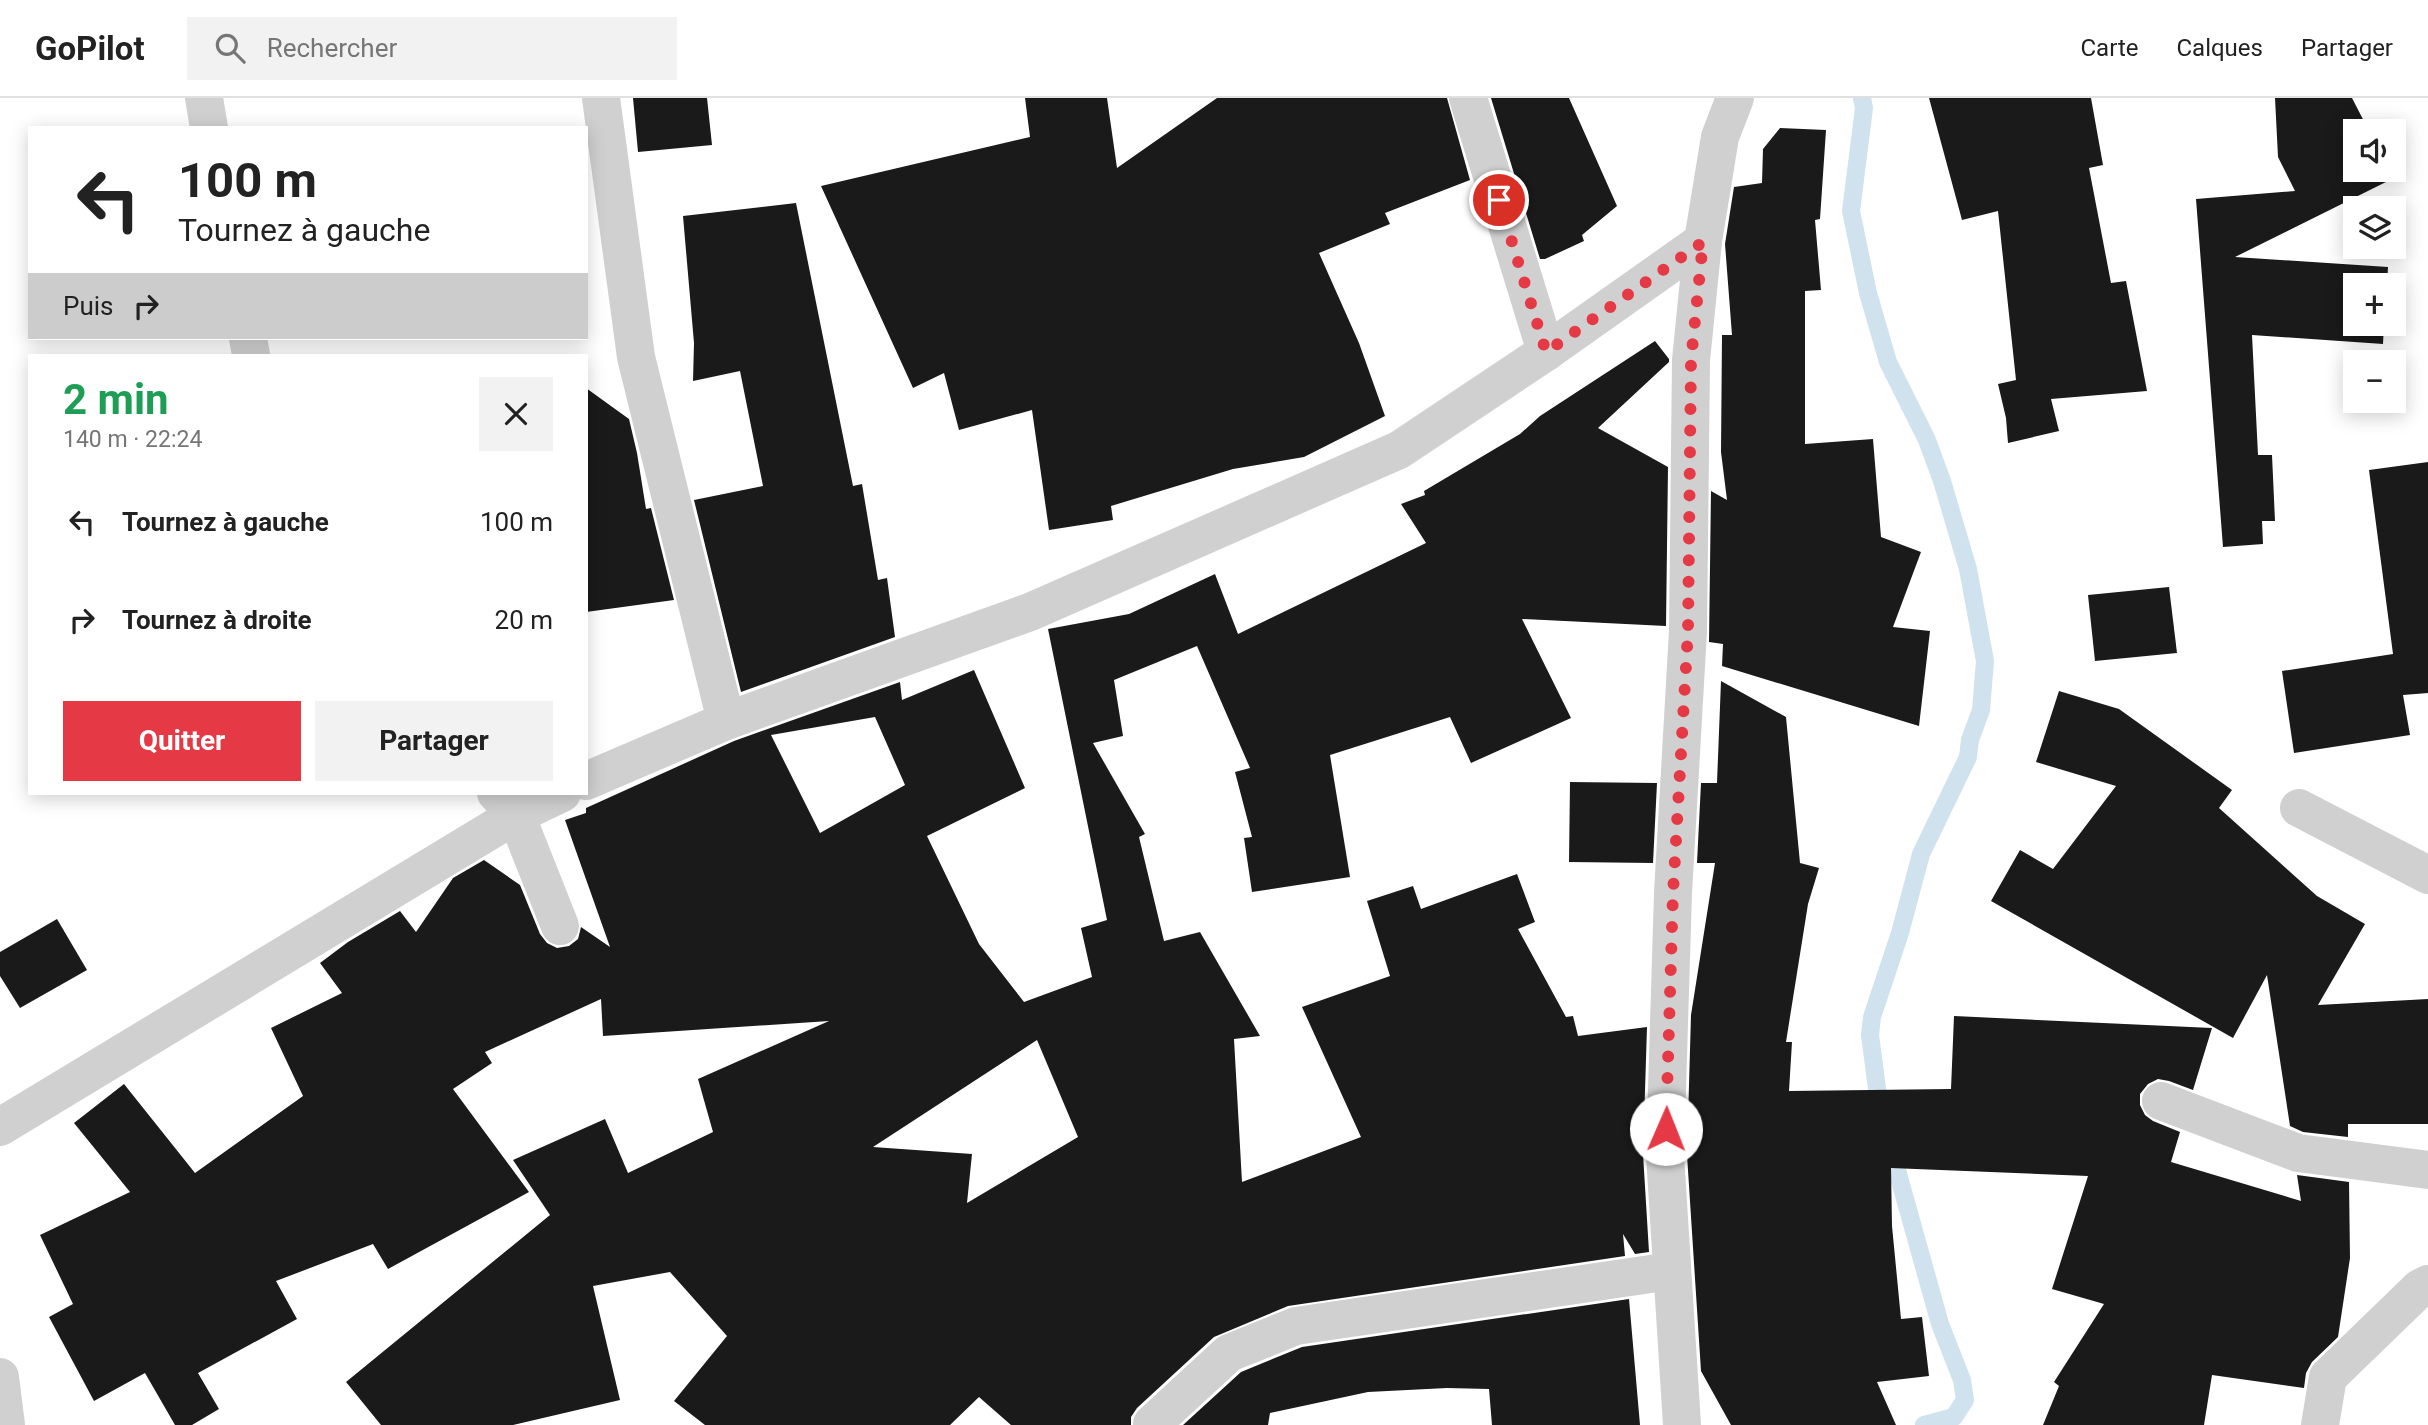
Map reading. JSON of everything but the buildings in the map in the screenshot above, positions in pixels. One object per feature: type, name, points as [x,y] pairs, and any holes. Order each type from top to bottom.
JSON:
[{"type":"street","points":[[204,98],[209,126]]},
{"type":"street","points":[[601,98],[636,357],[726,721]]},
{"type":"street","points":[[1468,98],[1546,352]]},
{"type":"street","points":[[1682,1425],[1665,1155],[1670,985],[1688,631],[1691,360],[1703,242],[1720,137],[1735,98]]},
{"type":"street","points":[[588,780],[726,721],[1030,612],[1399,450],[1546,352],[1703,242]]},
{"type":"street","points":[[0,1127],[506,804],[552,795]]},
{"type":"street","points":[[506,804],[560,926]]},
{"type":"street","points":[[2299,808],[2428,875]]},
{"type":"street","points":[[2161,1101],[2298,1153],[2428,1170]]},
{"type":"street","points":[[1152,1424],[1229,1353],[1296,1326],[1671,1271]]},
{"type":"street","points":[[2320,1425],[2328,1377],[2420,1288],[2428,1284]]},
{"type":"street","points":[[0,1377],[6,1425]]},
{"type":"waterway","points":[[1862,98],[1864,108],[1851,211],[1868,293],[1888,362],[1927,440],[1942,481],[1968,569],[1985,661],[1981,710],[1970,740],[1968,757],[1921,854],[1900,933],[1872,1017],[1870,1035],[1880,1111]]},
{"type":"waterway","points":[[1890,1145],[1940,1324],[1962,1380],[1965,1400],[1954,1417],[1924,1425]]},
{"type":"route","points":[[1499,200],[1546,352],[1703,242],[1691,360],[1688,631],[1673,893],[1666,1129]]}]
